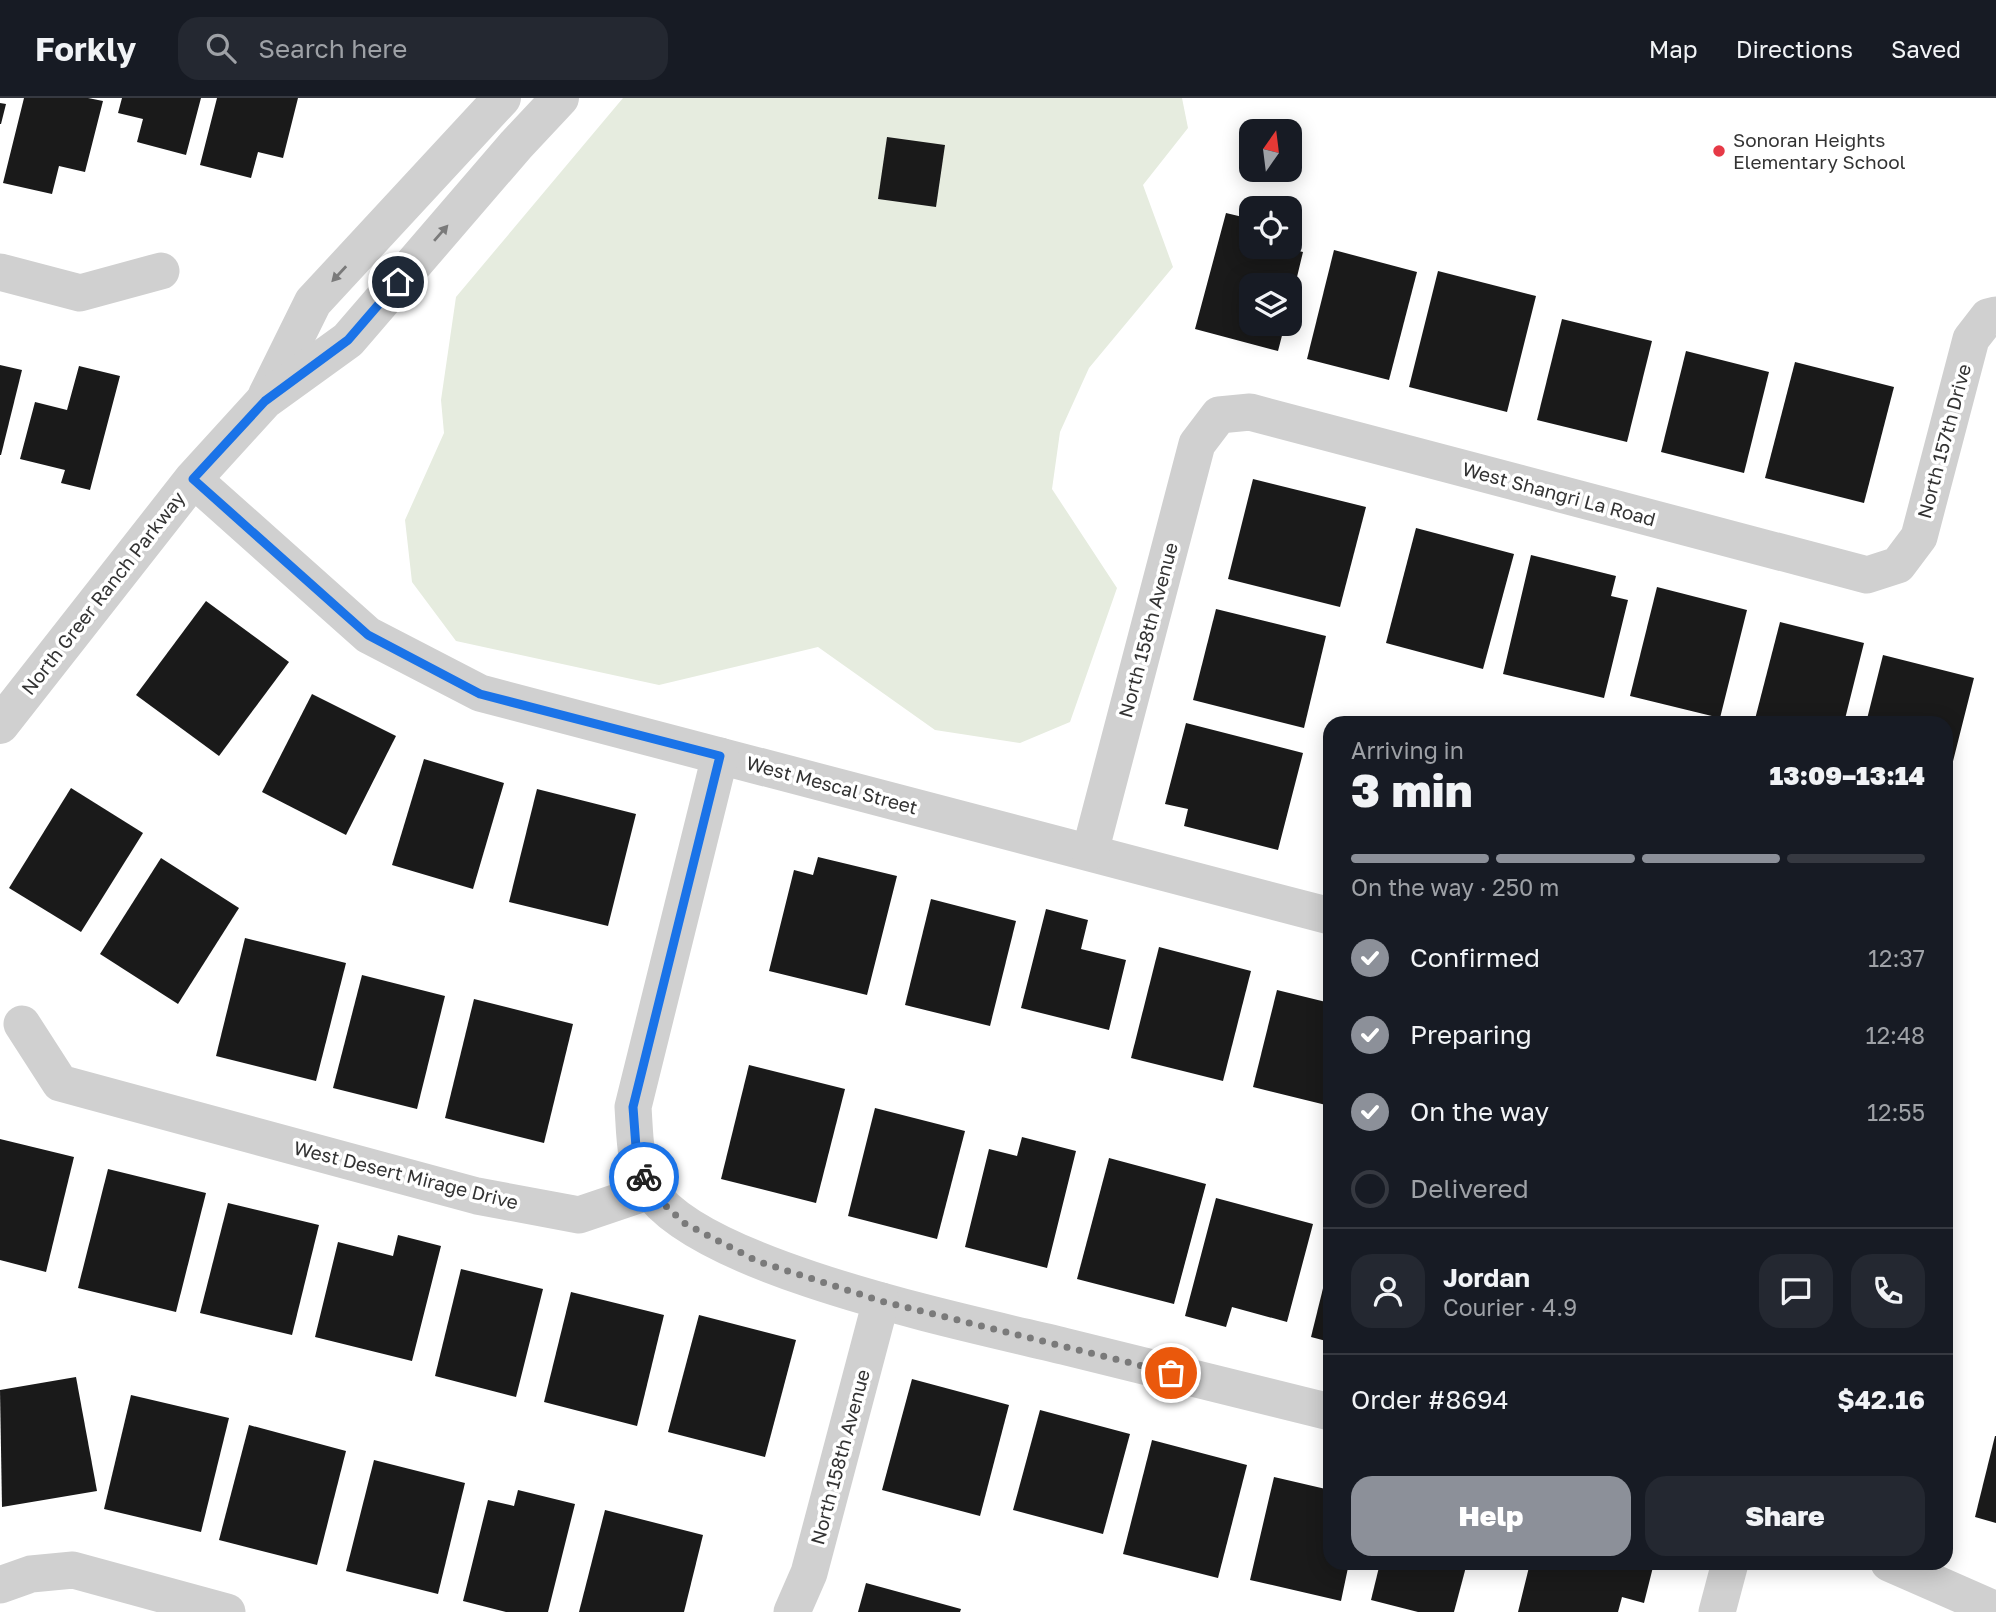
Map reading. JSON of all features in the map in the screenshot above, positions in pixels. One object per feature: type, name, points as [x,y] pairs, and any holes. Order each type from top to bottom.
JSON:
[{"type":"street","name":"North Greer Ranch Parkway","points":[[0,725],[193,479],[265,401],[348,340],[516,145],[549,102]]},
{"type":"street","name":"North Greer Ranch Parkway","points":[[265,401],[313,302],[484,104]]},
{"type":"street","points":[[484,104],[516,145]]},
{"type":"street","points":[[0,272],[80,293],[161,271]]},
{"type":"street","name":"North 157th Drive","points":[[1898,565],[1919,537],[1971,339],[1992,316]]},
{"type":"street","name":"West Shangri La Road","points":[[1219,415],[1250,412],[1867,575],[1898,565]]},
{"type":"street","name":"North 158th Avenue","points":[[1090,852],[1197,444],[1219,415]]},
{"type":"street","name":"West Mescal Street","points":[[193,479],[368,635],[480,694],[1323,914]]},
{"type":"street","points":[[720,756],[633,1107],[637,1161],[650,1191],[684,1223],[757,1261],[881,1301],[1323,1410]]},
{"type":"street","name":"West Desert Mirage Drive","points":[[22,1024],[60,1083],[477,1196],[579,1215],[650,1191]]},
{"type":"street","name":"North 158th Avenue","points":[[792,1612],[809,1573],[881,1301]]},
{"type":"street","points":[[0,1585],[32,1574],[73,1570],[228,1612]]},
{"type":"street","points":[[1717,1612],[1728,1570]]},
{"type":"street","points":[[1905,1570],[1996,1610]]},
{"type":"shaded area","points":[[623,98],[1182,98],[1188,128],[1143,185],[1173,267],[1089,368],[1060,432],[1052,489],[1117,588],[1070,722],[1020,743],[935,730],[818,647],[659,685],[456,641],[412,582],[405,520],[444,433],[441,400],[456,297]]},
{"type":"building","points":[[24,98],[88,98],[103,101],[85,172],[59,166],[52,194],[3,183]]},
{"type":"building","points":[[122,98],[201,98],[186,155],[137,142],[143,119],[118,113]]},
{"type":"building","points":[[217,98],[298,98],[283,158],[258,152],[251,178],[200,165]]},
{"type":"building","points":[[0,103],[6,104],[1,124],[0,124]]},
{"type":"building","points":[[887,137],[945,145],[936,207],[878,199]]},
{"type":"building","points":[[1226,213],[1239,216],[1239,259],[1301,259],[1298,273],[1239,273],[1239,336],[1282,336],[1278,351],[1195,329]]},
{"type":"building","points":[[1334,250],[1417,272],[1389,380],[1307,359]]},
{"type":"building","points":[[1438,271],[1536,296],[1507,412],[1409,387]]},
{"type":"building","points":[[1562,319],[1652,341],[1627,442],[1537,420]]},
{"type":"building","points":[[1686,351],[1769,372],[1744,473],[1661,452]]},
{"type":"building","points":[[1795,362],[1894,387],[1864,503],[1765,478]]},
{"type":"building","points":[[0,365],[22,370],[1,455],[0,455]]},
{"type":"building","points":[[79,366],[120,376],[90,490],[61,483],[65,470],[20,459],[35,402],[67,410]]},
{"type":"building","points":[[1253,479],[1366,507],[1340,607],[1228,579]]},
{"type":"building","points":[[1416,528],[1514,554],[1483,669],[1386,643]]},
{"type":"building","points":[[1531,555],[1616,576],[1611,596],[1628,600],[1604,698],[1503,674]]},
{"type":"building","points":[[1657,587],[1747,610],[1720,716],[1630,696]]},
{"type":"building","points":[[206,601],[289,662],[219,756],[136,695]]},
{"type":"building","points":[[1216,609],[1326,636],[1304,728],[1193,700]]},
{"type":"building","points":[[1780,622],[1864,643],[1846,716],[1756,716]]},
{"type":"building","points":[[1883,655],[1974,678],[1953,761],[1953,716],[1868,716]]},
{"type":"building","points":[[312,694],[396,736],[346,835],[262,792]]},
{"type":"building","points":[[1186,723],[1303,753],[1278,850],[1184,826],[1188,809],[1165,804]]},
{"type":"building","points":[[424,759],[504,783],[473,889],[392,865]]},
{"type":"building","points":[[71,788],[143,833],[81,932],[9,888]]},
{"type":"building","points":[[537,789],[636,814],[608,926],[509,902]]},
{"type":"building","points":[[818,857],[897,876],[867,995],[769,971],[794,870],[813,875]]},
{"type":"building","points":[[161,858],[239,908],[178,1004],[100,954]]},
{"type":"building","points":[[931,899],[1016,921],[990,1026],[905,1005]]},
{"type":"building","points":[[1046,909],[1088,920],[1081,949],[1126,960],[1109,1030],[1021,1008]]},
{"type":"building","points":[[245,938],[346,963],[316,1081],[216,1056]]},
{"type":"building","points":[[1159,947],[1251,971],[1223,1081],[1131,1058]]},
{"type":"building","points":[[362,975],[445,996],[417,1109],[333,1088]]},
{"type":"building","points":[[1277,990],[1323,1001],[1323,1104],[1253,1087]]},
{"type":"building","points":[[474,999],[573,1024],[544,1143],[445,1118]]},
{"type":"building","points":[[749,1065],[845,1089],[816,1203],[721,1179]]},
{"type":"building","points":[[875,1108],[965,1131],[937,1239],[848,1216]]},
{"type":"building","points":[[1022,1137],[1076,1151],[1047,1268],[965,1247],[989,1149],[1017,1156]]},
{"type":"building","points":[[0,1139],[74,1157],[46,1272],[0,1260]]},
{"type":"building","points":[[1109,1158],[1206,1184],[1174,1304],[1077,1279]]},
{"type":"building","points":[[108,1169],[206,1193],[176,1312],[78,1288]]},
{"type":"building","points":[[1216,1198],[1313,1224],[1287,1322],[1232,1307],[1226,1327],[1185,1316]]},
{"type":"building","points":[[228,1203],[319,1225],[292,1335],[200,1313]]},
{"type":"building","points":[[398,1235],[441,1246],[412,1361],[315,1337],[338,1242],[393,1256]]},
{"type":"building","points":[[461,1269],[543,1289],[516,1397],[435,1376]]},
{"type":"building","points":[[1323,1288],[1323,1340],[1311,1337]]},
{"type":"building","points":[[571,1292],[664,1315],[637,1426],[544,1402]]},
{"type":"building","points":[[699,1315],[796,1340],[765,1457],[668,1432]]},
{"type":"building","points":[[76,1377],[97,1491],[2,1507],[0,1390]]},
{"type":"building","points":[[912,1379],[1009,1405],[980,1516],[882,1490]]},
{"type":"building","points":[[131,1395],[229,1418],[201,1532],[104,1509]]},
{"type":"building","points":[[1040,1410],[1130,1434],[1103,1534],[1013,1510]]},
{"type":"building","points":[[249,1425],[346,1451],[317,1565],[219,1540]]},
{"type":"building","points":[[1996,1436],[1996,1523],[1975,1517]]},
{"type":"building","points":[[1152,1440],[1247,1465],[1218,1578],[1123,1554]]},
{"type":"building","points":[[374,1460],[465,1483],[438,1594],[346,1571]]},
{"type":"building","points":[[1274,1477],[1323,1488],[1323,1570],[1348,1570],[1341,1601],[1250,1580]]},
{"type":"building","points":[[518,1490],[575,1504],[548,1612],[506,1612],[463,1601],[488,1500],[514,1506]]},
{"type":"building","points":[[605,1510],[703,1535],[684,1612],[579,1612]]},
{"type":"building","points":[[1378,1570],[1465,1570],[1454,1612],[1418,1612],[1371,1600]]},
{"type":"building","points":[[1528,1570],[1652,1570],[1644,1603],[1622,1597],[1618,1612],[1518,1612]]},
{"type":"building","points":[[866,1583],[961,1609],[960,1612],[858,1612]]},
{"type":"way so far","points":[[644,1177],[650,1191],[684,1223],[757,1261],[881,1301],[1171,1373]]},
{"type":"place","name":"Sonoran Heights Elementary School","points":[[1719,151]]},
{"type":"route","points":[[398,282],[348,340],[265,401],[193,479],[368,635],[480,694],[720,756],[633,1107],[637,1161],[644,1177]]}]
